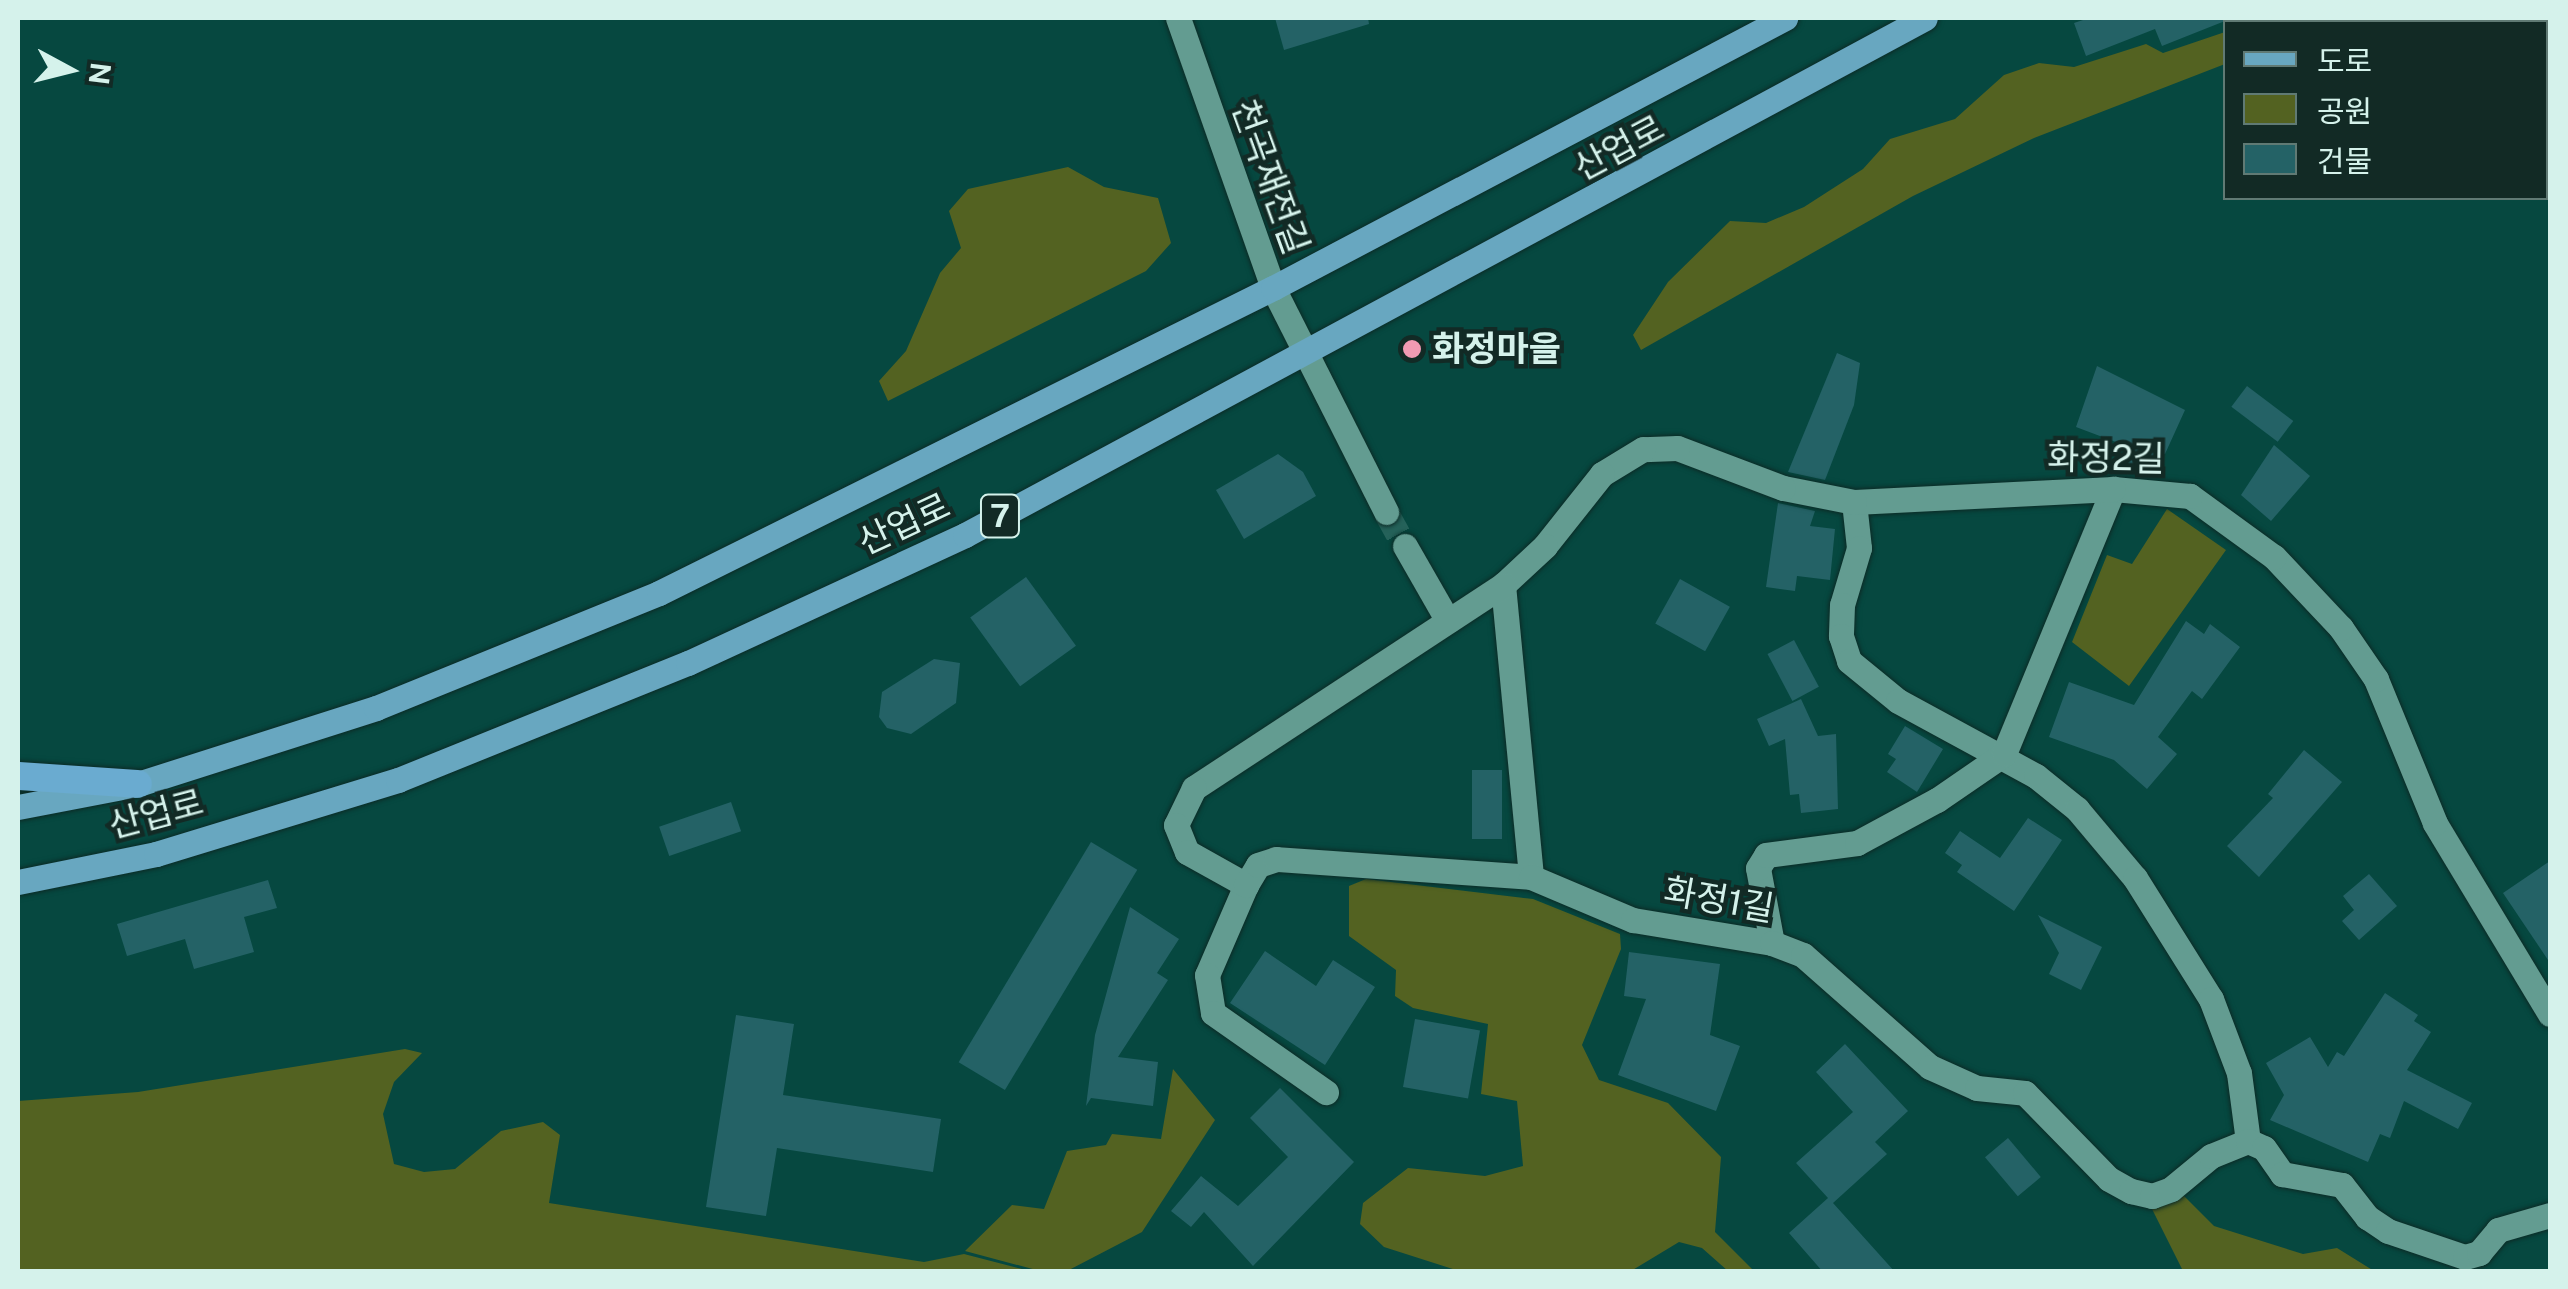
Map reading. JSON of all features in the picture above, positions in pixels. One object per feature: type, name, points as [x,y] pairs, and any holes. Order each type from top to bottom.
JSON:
[{"type":"highway","name":"7","points":[[18,776],[138,784]]},
{"type":"main road","name":"산업로","points":[[18,807],[138,784],[376,708],[659,592],[1274,288],[1786,18]]},
{"type":"main road","name":"산업로","points":[[18,882],[156,854],[398,780],[688,663],[964,535],[1306,356],[1925,18]]},
{"type":"street","name":"천곡재전길","points":[[1178,18],[1274,288],[1386,512]]},
{"type":"street","name":"화정2길","points":[[1503,585],[1544,546],[1602,474],[1643,449],[1676,448],[1783,488],[1854,502],[2113,490],[2190,496],[2229,518],[2341,628],[2376,678],[2435,823],[2550,1014]]},
{"type":"street","points":[[1772,943],[1758,868],[1766,855],[1857,843],[1937,800],[2004,754],[2113,490]]},
{"type":"street","points":[[1854,502],[1859,548],[1842,605],[1841,636],[1849,661],[1898,701],[2004,754],[2077,808],[2135,878],[2187,957],[2239,1073],[2248,1141],[2264,1148],[2282,1174],[2342,1185],[2367,1218],[2388,1231],[2464,1257],[2479,1253],[2498,1230],[2550,1215]]},
{"type":"street","points":[[1405,546],[1448,621]]},
{"type":"street","points":[[1326,1092],[1213,1013],[1207,974],[1246,885],[1187,852],[1178,840],[1176,826],[1194,788],[1503,585],[1531,877]]},
{"type":"street","name":"화정1길","points":[[1246,885],[1258,865],[1276,858],[1531,877],[1633,920],[1772,943],[1803,956],[1930,1067],[1977,1088],[2025,1093],[2110,1180],[2130,1191],[2152,1196],[2170,1190],[2211,1156],[2248,1141]]},
{"type":"green space","points":[[2223,33],[2223,65],[2034,138],[1913,196],[1641,350],[1633,335],[1668,282],[1730,221],[1766,223],[1804,207],[1863,169],[1890,139],[1955,119],[2004,75],[2039,63],[2074,67],[2146,44],[2163,53]]},
{"type":"green space","points":[[1068,167],[1104,187],[1158,198],[1171,243],[1146,271],[888,401],[879,381],[906,351],[940,273],[961,248],[949,211],[968,189]]},
{"type":"green space","points":[[2167,509],[2226,550],[2129,686],[2072,642],[2107,555],[2132,564]]},
{"type":"green space","points":[[1366,879],[1533,899],[1620,934],[1621,949],[1582,1045],[1599,1080],[1668,1103],[1721,1157],[1715,1232],[1754,1271],[1728,1271],[1702,1248],[1679,1242],[1631,1271],[1459,1271],[1384,1247],[1360,1224],[1363,1203],[1408,1168],[1485,1176],[1523,1166],[1517,1101],[1481,1094],[1488,1024],[1413,1008],[1395,996],[1396,970],[1349,936],[1349,886]]},
{"type":"green space","points":[[405,1049],[422,1053],[394,1082],[383,1114],[394,1164],[424,1172],[455,1169],[501,1131],[543,1122],[560,1135],[549,1203],[924,1262],[964,1254],[1030,1271],[18,1271],[18,1101],[138,1092]]},
{"type":"green space","points":[[1173,1069],[1215,1120],[1142,1232],[1067,1271],[1040,1271],[965,1251],[1012,1205],[1044,1209],[1067,1151],[1106,1145],[1112,1134],[1161,1139]]},
{"type":"green space","points":[[2183,1195],[2214,1226],[2303,1254],[2337,1248],[2374,1271],[2183,1271],[2152,1209]]},
{"type":"building","points":[[1275,18],[1368,18],[1369,24],[1284,50]]},
{"type":"building","points":[[2089,18],[2230,19],[2162,46],[2155,29],[2086,56],[2074,23]]},
{"type":"building","points":[[1837,353],[1860,363],[1854,405],[1825,480],[1788,472]]},
{"type":"building","points":[[2097,366],[2185,410],[2165,454],[2157,450],[2151,476],[2123,471],[2129,447],[2076,427]]},
{"type":"building","points":[[2247,386],[2293,421],[2278,442],[2231,407]]},
{"type":"building","points":[[2274,445],[2310,476],[2271,521],[2241,495]]},
{"type":"building","points":[[1278,454],[1303,472],[1316,496],[1244,539],[1216,490]]},
{"type":"building","points":[[1778,503],[1815,511],[1810,526],[1835,529],[1830,580],[1797,576],[1795,591],[1766,587]]},
{"type":"building","points":[[1026,577],[1076,646],[1020,686],[970,618]]},
{"type":"building","points":[[1680,579],[1730,607],[1705,651],[1655,624]]},
{"type":"building","points":[[2186,621],[2204,634],[2210,624],[2240,647],[2202,699],[2192,691],[2158,737],[2177,754],[2147,789],[2114,760],[2049,737],[2069,682],[2134,705]]},
{"type":"building","points":[[1794,640],[1819,687],[1792,701],[1768,654]]},
{"type":"building","points":[[934,659],[960,663],[956,703],[911,734],[887,728],[879,717],[882,692]]},
{"type":"building","points":[[1801,699],[1818,736],[1836,734],[1838,809],[1801,813],[1799,794],[1790,795],[1785,739],[1769,746],[1757,719]]},
{"type":"building","points":[[1905,726],[1943,749],[1917,792],[1887,772],[1896,759],[1888,754]]},
{"type":"building","points":[[2304,750],[2342,782],[2259,877],[2227,846],[2273,798],[2268,794]]},
{"type":"building","points":[[1472,770],[1502,770],[1502,839],[1472,839]]},
{"type":"building","points":[[731,802],[741,831],[669,856],[659,827]]},
{"type":"building","points":[[2028,818],[2062,840],[2014,911],[1957,872],[1962,865],[1945,853],[1960,831],[2000,858]]},
{"type":"building","points":[[1091,842],[1137,870],[1005,1090],[959,1062]]},
{"type":"building","points":[[2550,861],[2550,963],[2503,893]]},
{"type":"building","points":[[2369,874],[2397,906],[2359,940],[2342,921],[2354,910],[2343,896]]},
{"type":"building","points":[[268,880],[277,908],[244,917],[254,952],[194,969],[185,939],[127,956],[117,924]]},
{"type":"building","points":[[1130,907],[1179,939],[1157,973],[1168,980],[1118,1057],[1158,1062],[1153,1106],[1091,1098],[1086,1106],[1095,1035]]},
{"type":"building","points":[[2038,915],[2102,947],[2081,990],[2049,974],[2059,953]]},
{"type":"building","points":[[1265,951],[1316,986],[1333,960],[1375,987],[1325,1065],[1230,1003]]},
{"type":"building","points":[[1629,952],[1720,964],[1710,1035],[1740,1046],[1716,1111],[1618,1075],[1646,999],[1624,996]]},
{"type":"building","points":[[2385,993],[2418,1015],[2414,1021],[2431,1032],[2407,1070],[2472,1103],[2458,1129],[2404,1101],[2390,1138],[2380,1134],[2368,1162],[2270,1120],[2284,1095],[2266,1063],[2310,1037],[2328,1067],[2337,1052],[2344,1056]]},
{"type":"building","points":[[736,1015],[794,1024],[783,1095],[941,1119],[933,1172],[777,1148],[766,1216],[706,1207]]},
{"type":"building","points":[[1415,1019],[1480,1030],[1468,1098],[1403,1087]]},
{"type":"building","points":[[1845,1044],[1908,1111],[1875,1142],[1887,1154],[1833,1203],[1895,1272],[1823,1272],[1789,1233],[1828,1198],[1796,1163],[1853,1112],[1816,1072]]},
{"type":"building","points":[[1280,1088],[1354,1162],[1253,1266],[1204,1212],[1191,1227],[1171,1211],[1201,1176],[1238,1206],[1288,1157],[1250,1118]]},
{"type":"building","points":[[2008,1138],[2041,1177],[2018,1196],[1985,1157]]},
{"type":"tunnel","points":[[1386,512],[1405,546]]},
{"type":"place","name":"화정마을","points":[[1412,349]]}]
